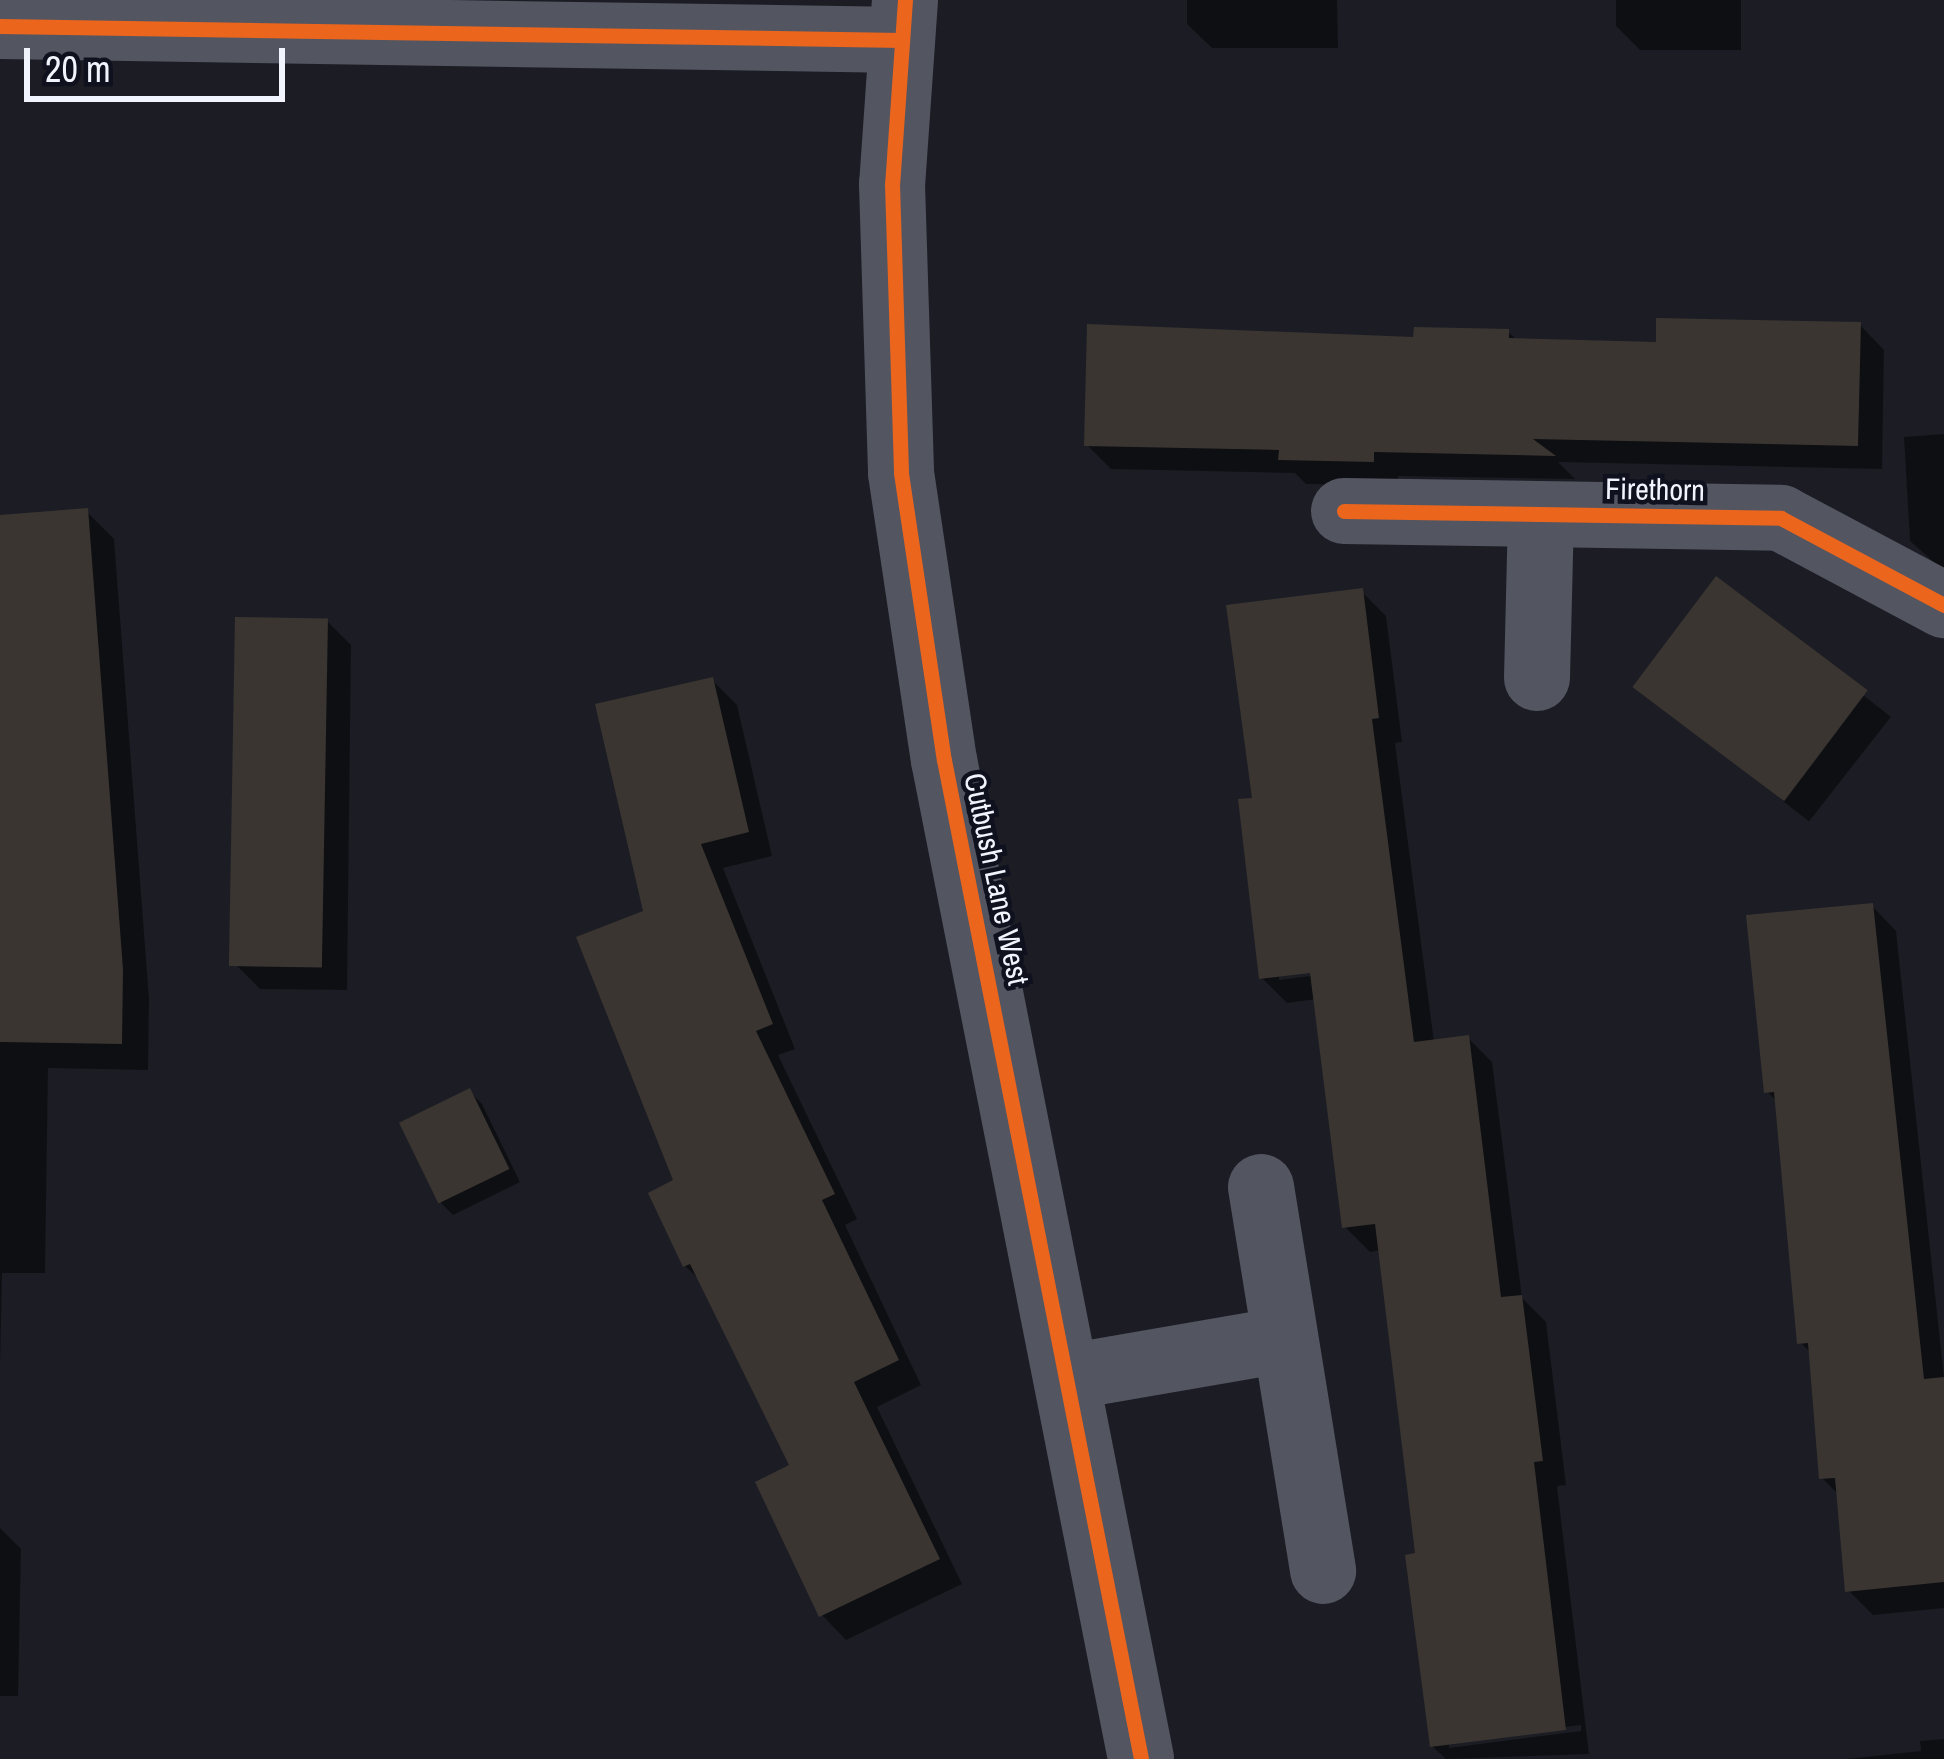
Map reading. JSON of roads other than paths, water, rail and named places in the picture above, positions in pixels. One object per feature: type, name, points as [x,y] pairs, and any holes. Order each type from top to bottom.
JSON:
[{"type":"street","points":[[0,26],[903,20]]},
{"type":"street","name":"Cutbush Lane West","points":[[903,20],[892,184],[901,473],[944,760],[1142,1759]]},
{"type":"street","name":"Firethorn","points":[[1344,511],[1781,518],[1944,605]]},
{"type":"street","points":[[1537,678],[1541,514]]},
{"type":"street","points":[[1261,1187],[1323,1571]]},
{"type":"street","points":[[1068,1377],[1283,1340]]}]
